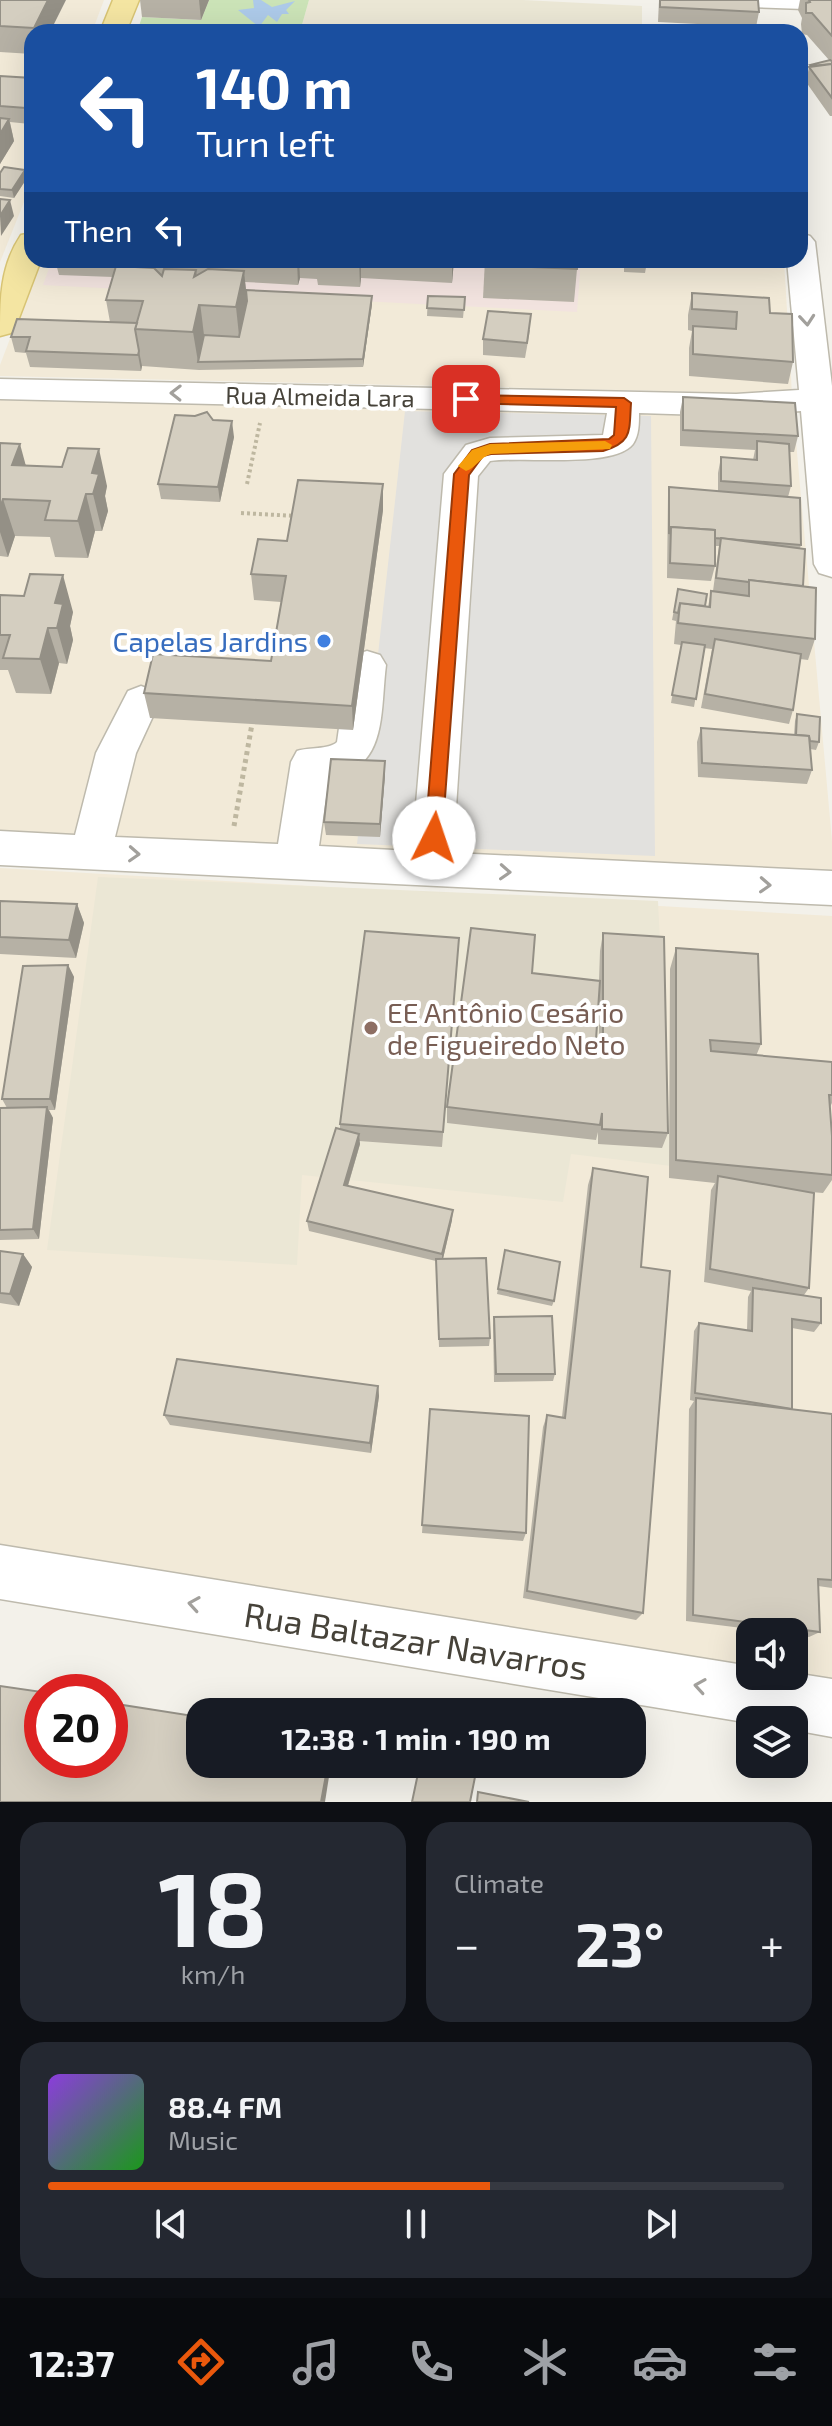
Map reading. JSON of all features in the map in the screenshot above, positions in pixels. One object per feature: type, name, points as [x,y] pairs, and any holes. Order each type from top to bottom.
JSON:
[{"type":"main road","points":[[116,24],[126,0]]},
{"type":"main road","points":[[0,326],[24,266]]},
{"type":"street","points":[[749,0],[832,3]]},
{"type":"street","points":[[779,1],[781,24]]},
{"type":"street","points":[[804,268],[823,398],[832,564]]},
{"type":"street","name":"Rua Almeida Lara","points":[[0,389],[736,405],[823,398]]},
{"type":"street","points":[[431,869],[461,474],[478,453],[490,449],[603,446],[614,443],[621,436],[624,403]]},
{"type":"street","points":[[296,862],[311,762],[335,762],[351,755],[356,745],[367,665]]},
{"type":"street","points":[[91,852],[116,753],[141,701]]},
{"type":"street","points":[[0,848],[832,888]]},
{"type":"street","name":"Rua Baltazar Navarros","points":[[0,1572],[832,1708]]},
{"type":"path","points":[[247,484],[266,395]]},
{"type":"path","points":[[241,513],[299,516]]},
{"type":"path","points":[[228,859],[252,724]]},
{"type":"shaded area","points":[[0,0],[104,0],[95,24],[24,24],[24,202],[0,262]]},
{"type":"shaded area","points":[[309,0],[523,0],[642,6],[642,24],[302,24]]},
{"type":"shaded area","points":[[37,268],[784,268],[792,394],[0,376],[0,365]]},
{"type":"shaded area","points":[[49,268],[580,268],[577,312],[43,285]]},
{"type":"shaded area","points":[[0,396],[793,408],[832,841],[832,878],[0,849]]},
{"type":"shaded area","points":[[405,411],[651,416],[655,856],[357,844]]},
{"type":"shaded area","points":[[0,868],[832,916],[832,1690],[808,1681],[808,1618],[736,1618],[736,1673],[0,1546]]},
{"type":"shaded area","name":"EE Antônio Cesário de Figueiredo Neto","points":[[98,877],[658,901],[671,1166],[571,1154],[563,1202],[302,1175],[297,1265],[47,1250]]},
{"type":"green space","points":[[209,0],[309,0],[302,24],[140,24],[142,17],[201,20]]},
{"type":"water","points":[[253,0],[261,0],[272,7],[295,1],[286,10],[289,14],[282,14],[277,22],[268,15],[261,24],[255,24],[238,10],[254,8]]},
{"type":"building","points":[[0,0],[48,0],[36,24],[24,24],[24,27],[0,26]]},
{"type":"building","points":[[660,0],[758,0],[759,12],[660,7]]},
{"type":"building","points":[[809,0],[832,0],[832,36],[812,13],[806,13]]},
{"type":"building","points":[[830,60],[832,64],[810,65]]},
{"type":"building","points":[[832,64],[832,98],[809,67]]},
{"type":"building","points":[[0,76],[24,78],[24,108],[0,106]]},
{"type":"building","points":[[0,118],[9,119],[0,134]]},
{"type":"building","points":[[4,167],[24,170],[12,190],[0,189],[0,173]]},
{"type":"building","points":[[0,199],[10,200],[0,216]]},
{"type":"building","points":[[115,268],[154,268],[162,276],[164,269],[196,270],[194,277],[208,269],[244,271],[236,307],[199,305],[193,332],[135,329],[143,301],[106,300]]},
{"type":"building","points":[[246,290],[372,296],[363,359],[198,362],[204,335],[239,337],[247,301]]},
{"type":"building","points":[[692,293],[769,298],[770,313],[792,314],[793,362],[693,354],[693,326],[736,329],[737,312],[692,309]]},
{"type":"building","points":[[428,296],[465,297],[464,310],[427,308]]},
{"type":"building","points":[[488,311],[531,314],[527,343],[483,339]]},
{"type":"building","points":[[17,319],[137,323],[138,355],[26,351],[30,337],[11,337]]},
{"type":"building","points":[[683,397],[795,403],[798,436],[683,430]]},
{"type":"building","points":[[207,412],[213,420],[232,421],[218,487],[158,484],[175,415],[195,416]]},
{"type":"building","points":[[757,441],[789,444],[791,486],[721,481],[721,457],[757,460]]},
{"type":"building","points":[[0,443],[20,444],[12,465],[62,467],[68,448],[99,449],[92,473],[99,474],[93,494],[86,494],[78,521],[45,520],[50,501],[3,499],[0,508]]},
{"type":"building","name":"Capelas Jardins","points":[[298,480],[383,484],[352,706],[144,693],[153,654],[271,661],[286,576],[251,574],[258,539],[287,541]]},
{"type":"building","points":[[669,487],[800,498],[801,545],[715,538],[715,530],[671,527],[669,534]]},
{"type":"building","points":[[671,527],[715,530],[715,566],[670,563]]},
{"type":"building","points":[[721,538],[805,549],[803,586],[716,578]]},
{"type":"building","points":[[30,574],[63,575],[55,603],[63,604],[57,628],[48,628],[40,659],[3,658],[10,635],[0,635],[0,595],[24,596]]},
{"type":"building","points":[[749,580],[816,588],[815,639],[678,623],[680,603],[710,607],[711,591],[749,596]]},
{"type":"building","points":[[678,589],[707,594],[705,606],[680,603],[678,613],[674,612]]},
{"type":"building","points":[[715,639],[801,654],[793,710],[705,694]]},
{"type":"building","points":[[682,642],[705,645],[696,699],[672,695]]},
{"type":"building","points":[[797,714],[820,717],[819,742],[810,741],[809,736],[796,735]]},
{"type":"building","points":[[701,728],[809,736],[812,770],[702,763]]},
{"type":"building","points":[[331,759],[385,761],[380,824],[324,822]]},
{"type":"building","points":[[0,901],[77,904],[69,940],[0,937]]},
{"type":"building","points":[[471,928],[535,935],[532,973],[600,981],[595,1054],[603,1054],[603,933],[664,937],[668,1133],[602,1129],[602,1113],[600,1125],[447,1107]]},
{"type":"building","points":[[365,931],[459,938],[443,1132],[340,1124]]},
{"type":"building","points":[[676,948],[758,954],[761,1044],[710,1040],[711,1051],[832,1062],[832,1095],[829,1095],[832,1175],[676,1160]]},
{"type":"building","points":[[68,965],[50,1099],[2,1099],[23,966]]},
{"type":"building","points":[[47,1107],[33,1229],[0,1230],[0,1108]]},
{"type":"building","points":[[336,1128],[359,1134],[344,1185],[453,1210],[442,1254],[307,1221]]},
{"type":"building","points":[[593,1168],[648,1177],[641,1267],[670,1271],[643,1613],[527,1591],[547,1415],[565,1418]]},
{"type":"building","points":[[718,1176],[814,1193],[809,1288],[710,1269]]},
{"type":"building","points":[[505,1250],[560,1262],[554,1301],[498,1289]]},
{"type":"building","points":[[0,1251],[23,1254],[10,1294],[0,1293]]},
{"type":"building","points":[[486,1258],[490,1338],[439,1339],[436,1259]]},
{"type":"building","points":[[753,1288],[821,1298],[821,1323],[792,1319],[792,1409],[695,1393],[699,1323],[752,1331]]},
{"type":"building","points":[[552,1316],[555,1374],[496,1374],[494,1317]]},
{"type":"building","points":[[177,1359],[378,1386],[370,1443],[164,1415]]},
{"type":"building","points":[[696,1398],[832,1414],[832,1580],[818,1579],[820,1632],[808,1630],[808,1618],[736,1618],[736,1621],[693,1615]]},
{"type":"building","points":[[430,1409],[529,1416],[526,1533],[422,1525]]},
{"type":"building","points":[[0,1686],[24,1689],[24,1778],[128,1778],[128,1706],[186,1715],[186,1778],[325,1778],[321,1802],[0,1802]]},
{"type":"building","points":[[417,1778],[475,1778],[470,1802],[412,1802]]},
{"type":"building","points":[[478,1792],[529,1802],[477,1802]]},
{"type":"slow traffic","points":[[466,466],[478,453],[490,449],[605,445]]},
{"type":"place","name":"Capelas Jardins","points":[[324,641]]},
{"type":"place","name":"EE Antônio Cesário de Figueiredo Neto","points":[[371,1028]]},
{"type":"route","points":[[434,838],[461,474],[478,453],[490,449],[603,446],[614,443],[621,436],[624,403],[466,399]]}]
